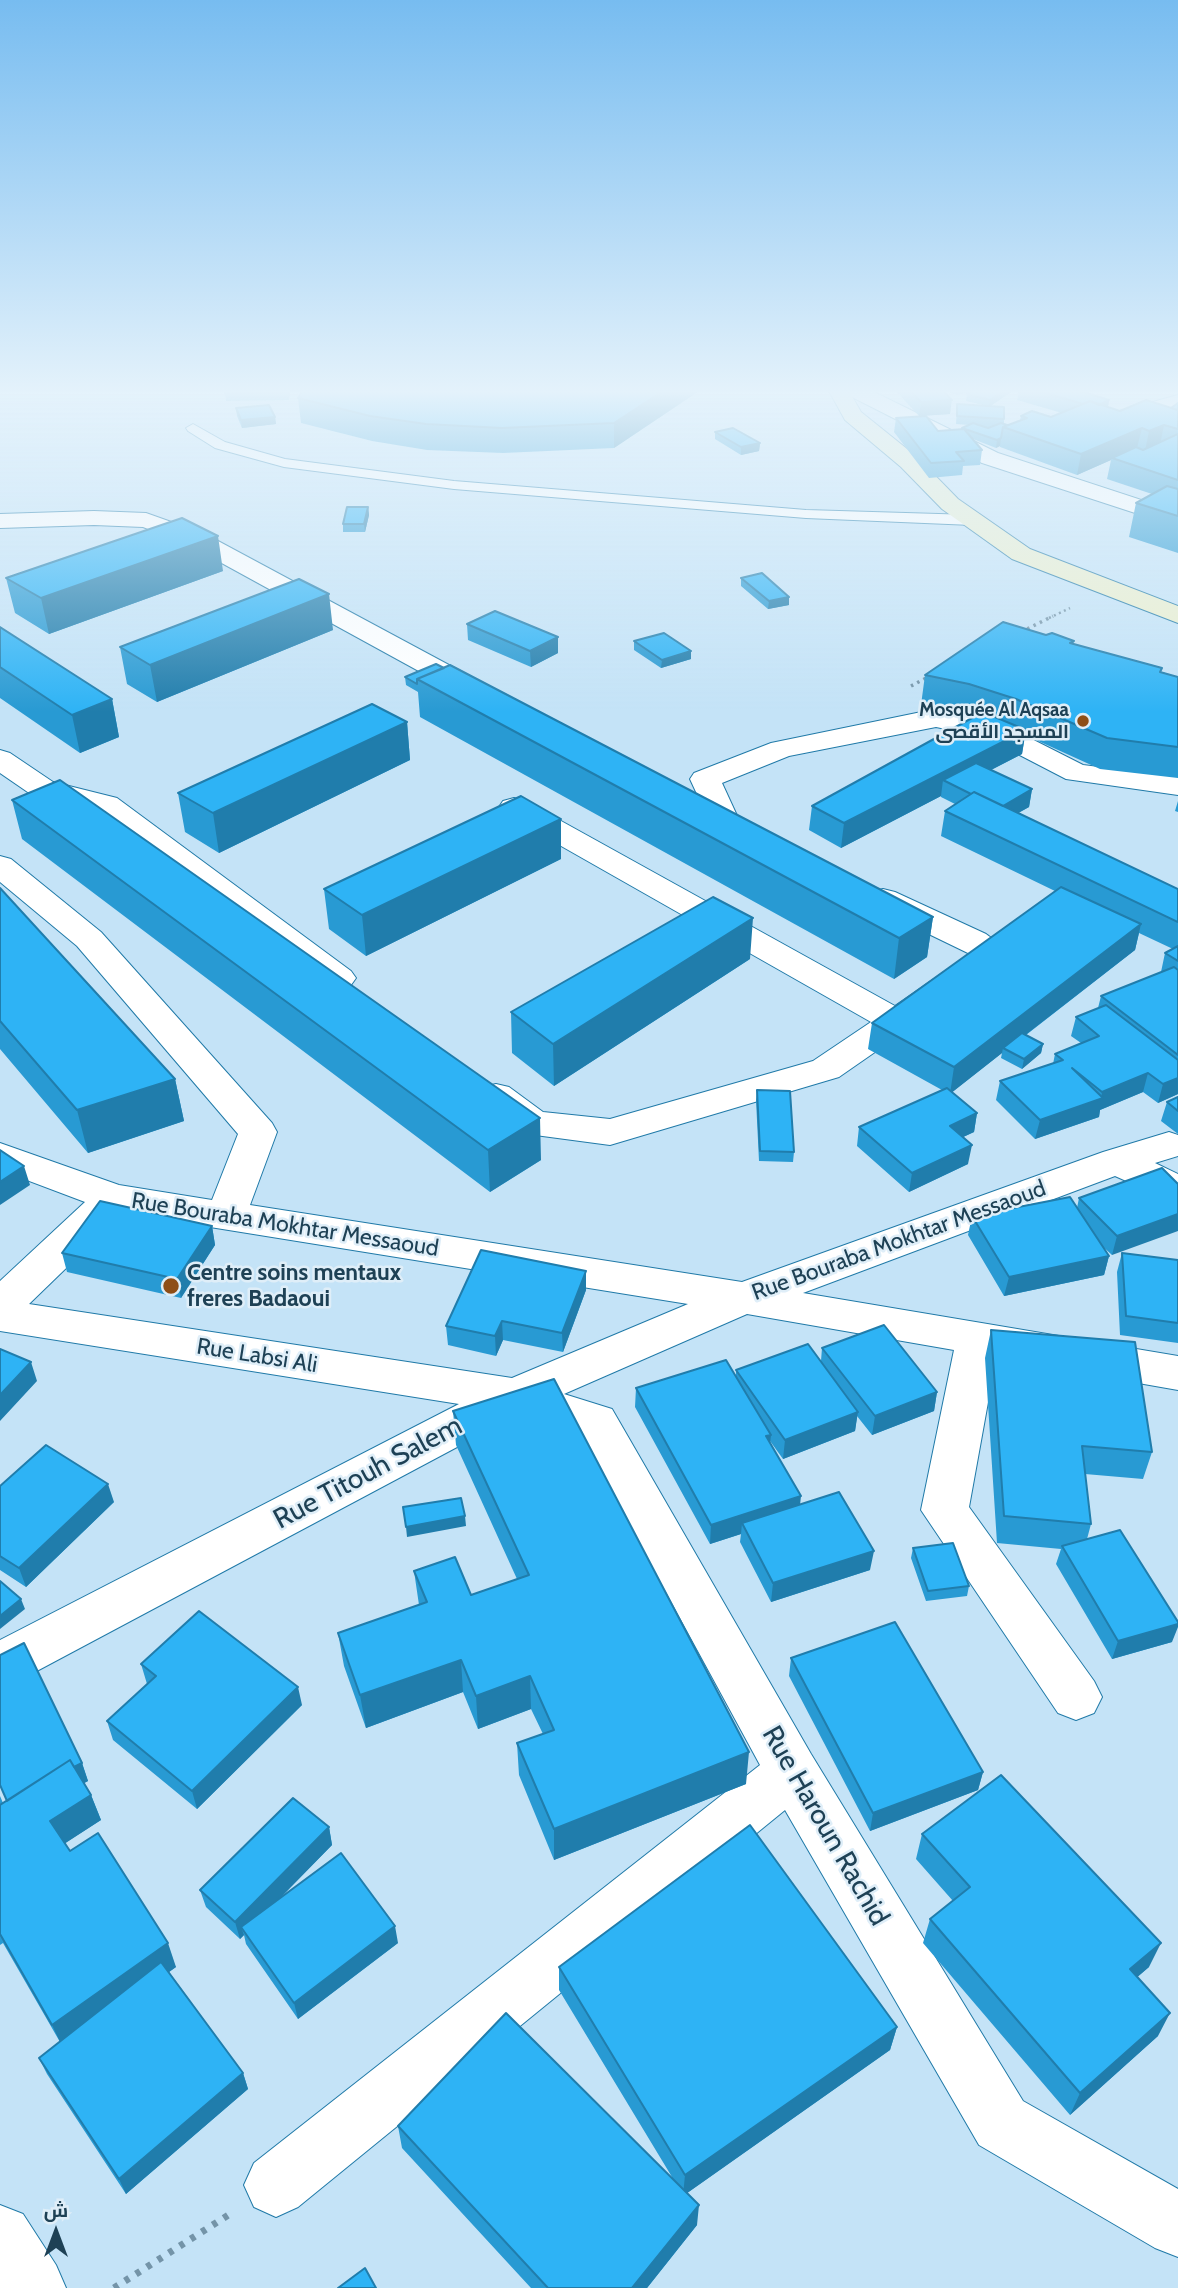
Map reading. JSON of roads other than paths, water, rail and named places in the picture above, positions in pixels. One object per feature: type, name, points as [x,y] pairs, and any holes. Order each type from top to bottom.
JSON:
[{"type":"street","points":[[944,498],[1021,554],[1178,615]]},
{"type":"street","points":[[1111,498],[1178,520]]},
{"type":"street","points":[[0,521],[94,517],[146,520],[196,539],[497,702]]},
{"type":"street","points":[[726,826],[705,779],[781,749],[936,718],[994,731],[1076,773],[1178,786]]},
{"type":"street","points":[[0,759],[43,789],[106,804],[358,993]]},
{"type":"street","points":[[508,803],[897,1022]]},
{"type":"street","points":[[690,806],[776,849]]},
{"type":"street","points":[[0,866],[89,939],[258,1132],[226,1215]]},
{"type":"street","points":[[468,1075],[533,1124],[610,1132],[826,1069],[987,959],[987,951],[974,941],[850,883]]},
{"type":"street","name":"Rue Bouraba Mokhtar Messaoud","points":[[0,1156],[114,1198],[744,1298],[1117,1161],[1169,1145]]},
{"type":"street","points":[[1117,1161],[1178,1190]]},
{"type":"street","points":[[0,1306],[114,1198]]},
{"type":"street","points":[[744,1298],[1176,1378]]},
{"type":"street","name":"Rue Titouh Salem","points":[[0,1665],[515,1396],[744,1298]]},
{"type":"street","name":"Rue Labsi Ali","points":[[0,1315],[515,1396]]},
{"type":"street","points":[[978,1340],[945,1510],[1076,1697]]},
{"type":"street","name":"Rue Haroun Rachid","points":[[515,1396],[596,1421],[792,1772],[1001,2123],[1178,2225]]},
{"type":"street","points":[[275,2185],[792,1772]]},
{"type":"street","points":[[0,2237],[33,2288]]},
{"type":"lane","points":[[609,498],[806,514],[972,520]]},
{"type":"place","name":"Mosquée Al Aqsaa المسجد الأقصى","points":[[1083,721]]},
{"type":"place","name":"Centre soins mentaux freres Badaoui","points":[[171,1286]]}]
